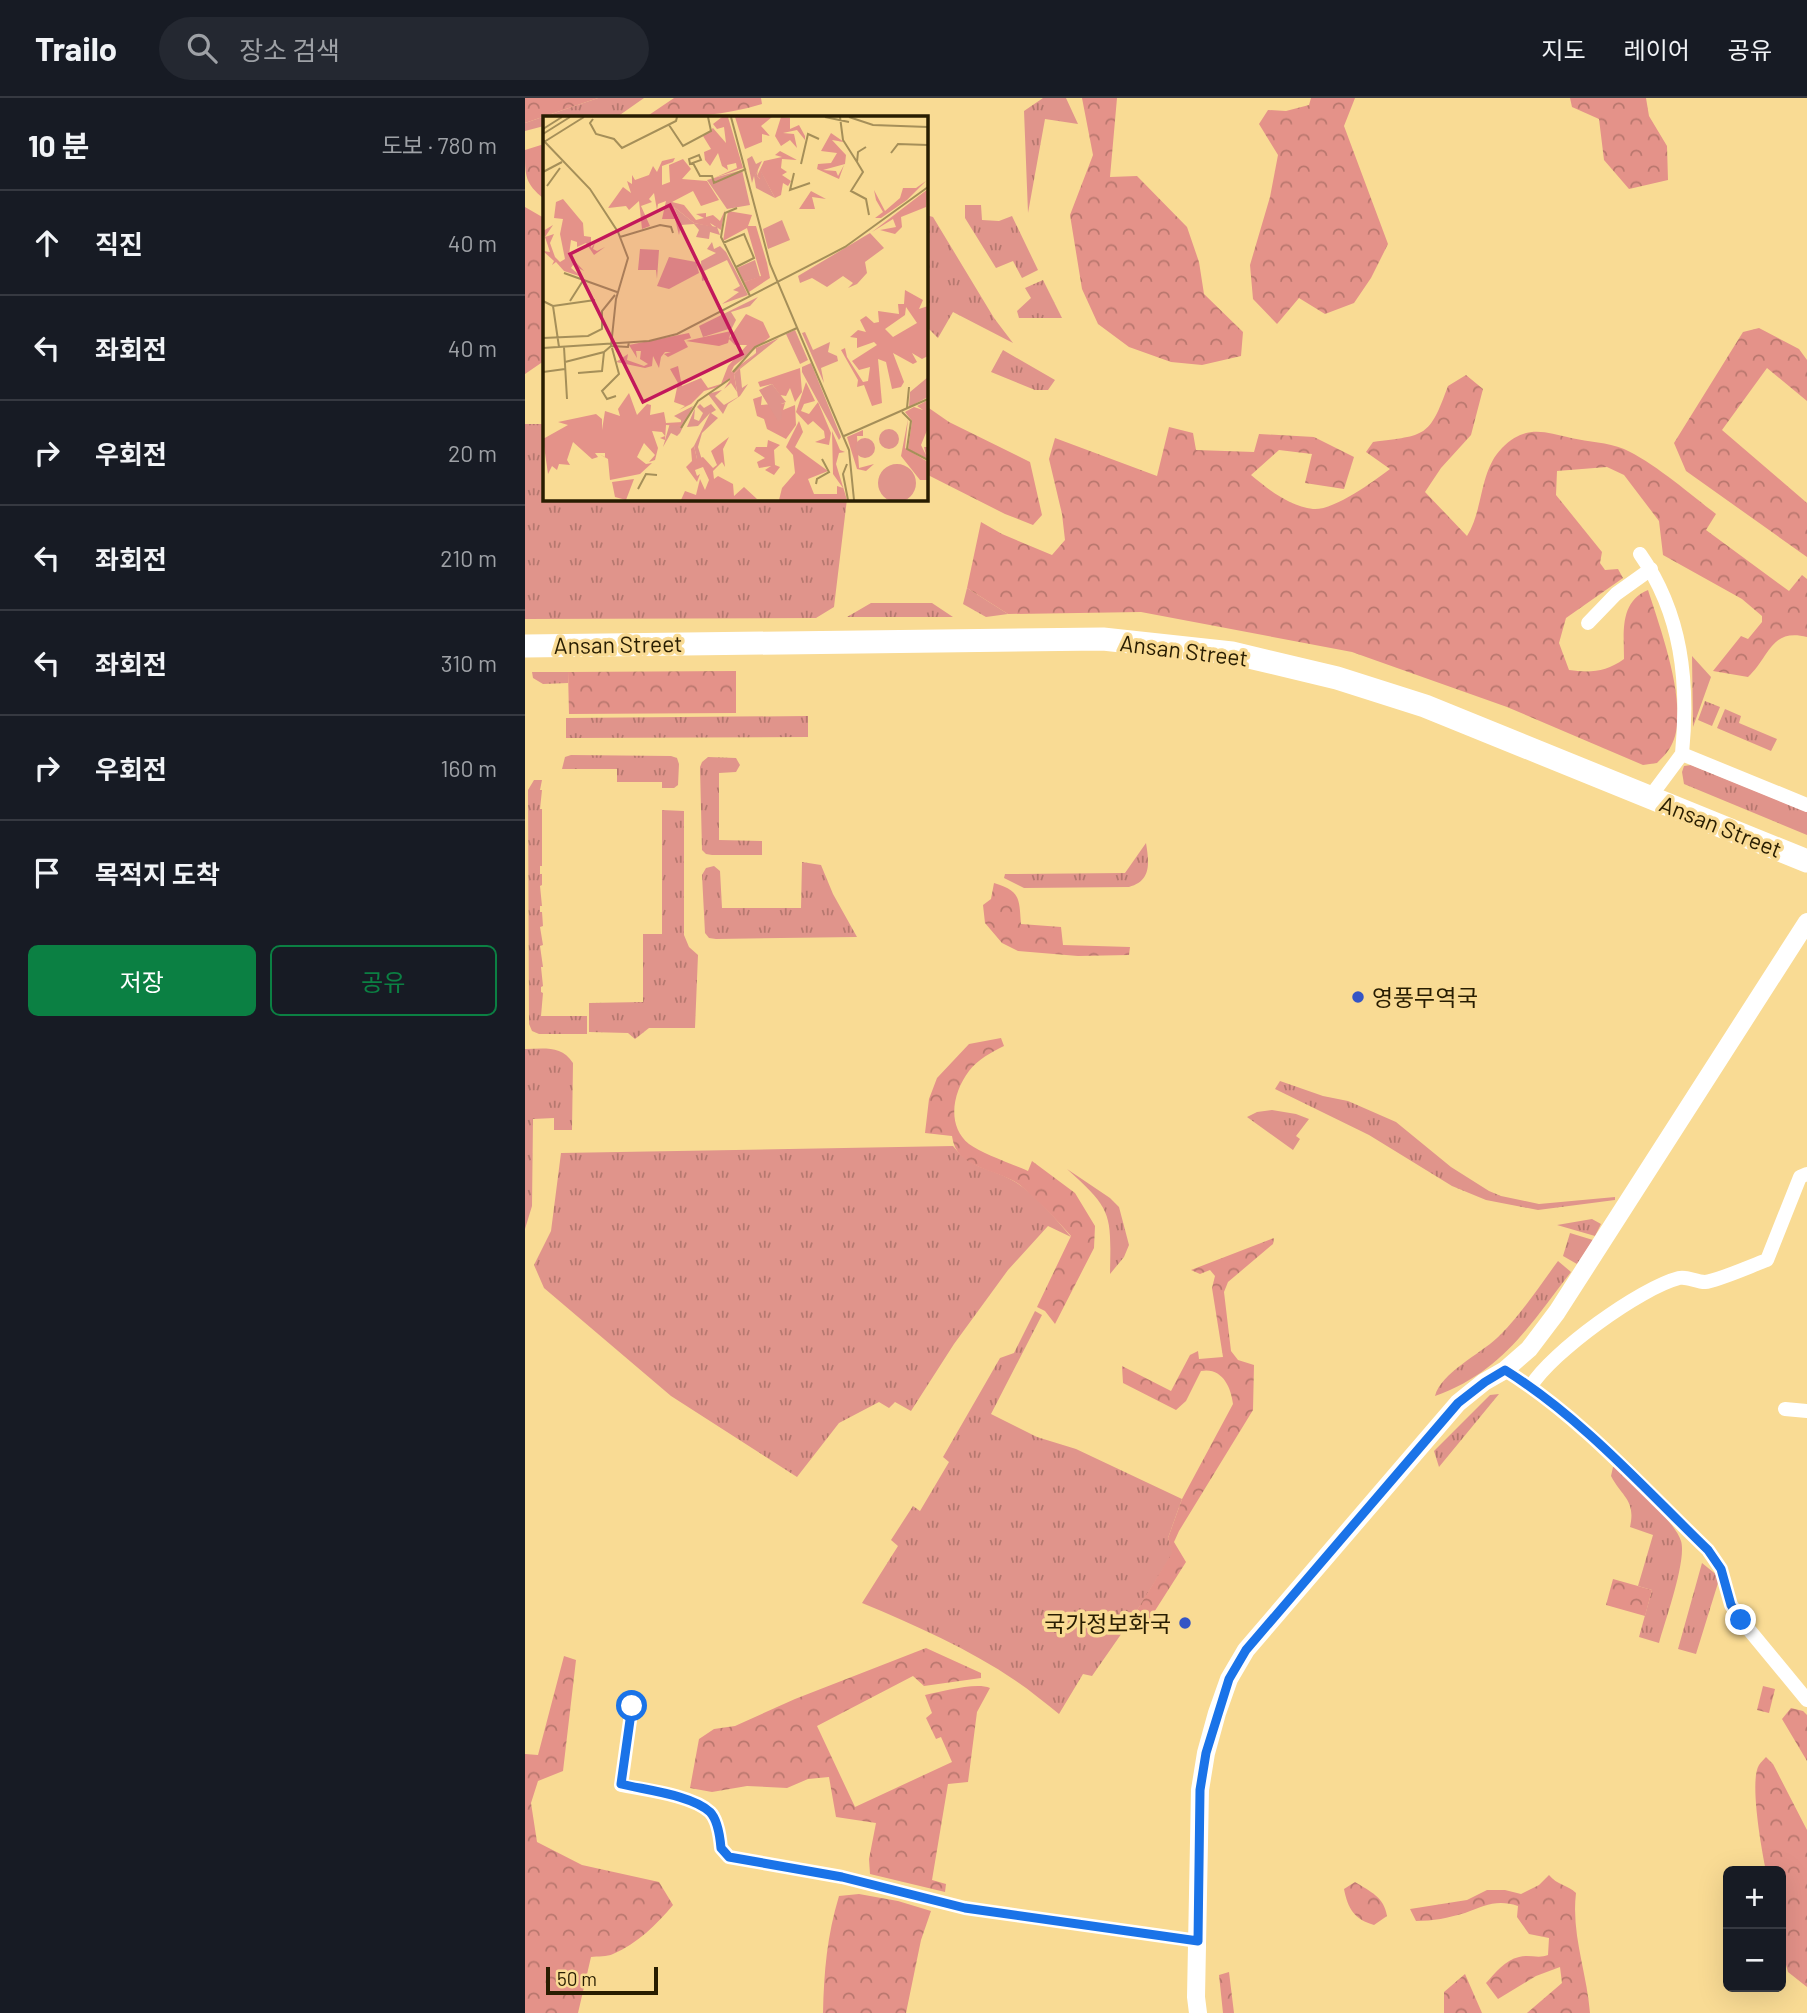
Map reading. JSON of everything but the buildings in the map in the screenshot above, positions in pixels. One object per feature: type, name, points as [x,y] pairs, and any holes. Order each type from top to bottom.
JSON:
[{"type":"main road","name":"Ansan Street","points":[[525,646],[1103,639],[1233,653],[1337,678],[1425,706],[1807,861]]},
{"type":"street","points":[[1640,554],[1656,577],[1673,617],[1685,691],[1682,754],[1650,797]]},
{"type":"street","points":[[1588,623],[1616,594],[1651,569]]},
{"type":"street","points":[[1682,754],[1807,805]]},
{"type":"street","points":[[1198,2013],[1196,1997],[1200,1790],[1206,1753],[1229,1679],[1246,1650],[1458,1403],[1505,1370],[1528,1349],[1582,1275],[1807,922]]},
{"type":"street","points":[[1531,1386],[1568,1345],[1651,1289],[1681,1277],[1705,1282],[1767,1260],[1800,1177],[1807,1174]]},
{"type":"street","points":[[1505,1370],[1531,1386],[1599,1443],[1708,1550],[1721,1569],[1731,1605],[1736,1613],[1802,1685],[1807,1700]]},
{"type":"street","points":[[1786,1409],[1807,1411]]},
{"type":"street","points":[[632,1706],[621,1784],[688,1800],[711,1812],[720,1835],[721,1848],[729,1857],[854,1880],[965,1908],[1198,1941]]},
{"type":"green space","points":[[525,98],[598,98],[543,116],[525,123]]},
{"type":"green space","points":[[598,98],[644,98],[618,116],[545,116]]},
{"type":"green space","points":[[674,98],[761,98],[762,104],[705,115],[647,116]]},
{"type":"green space","points":[[1043,98],[1066,98],[1078,124],[1045,119],[1028,213],[1024,111]]},
{"type":"green space","points":[[1082,98],[1117,98],[1110,177],[1137,176],[1187,227],[1199,262],[1204,294],[1243,332],[1241,356],[1202,365],[1171,362],[1129,347],[1098,324],[1082,289],[1070,215],[1093,155]]},
{"type":"green space","points":[[1311,98],[1355,98],[1344,126],[1388,244],[1371,278],[1354,303],[1325,314],[1299,298],[1277,324],[1253,299],[1250,265],[1270,197],[1278,155],[1259,124],[1268,110],[1286,111],[1309,105]]},
{"type":"green space","points":[[1570,98],[1646,98],[1649,116],[1667,146],[1668,180],[1629,189],[1604,160],[1599,119],[1572,107]]},
{"type":"green space","points":[[543,117],[543,126],[525,131],[525,123]]},
{"type":"green space","points":[[543,146],[543,198],[527,179],[525,150]]},
{"type":"green space","points":[[965,205],[981,205],[982,220],[999,221],[1012,216],[1038,270],[1022,278],[1013,261],[996,268],[965,218]]},
{"type":"green space","points":[[525,207],[543,217],[543,362],[525,374]]},
{"type":"green space","points":[[927,215],[933,217],[994,318],[1013,343],[953,312],[938,338],[927,327]]},
{"type":"green space","points":[[1043,280],[1062,318],[1019,318],[1017,311],[1031,298],[1025,288]]},
{"type":"green space","points":[[1759,328],[1799,349],[1807,360],[1807,401],[1767,368],[1722,430],[1807,503],[1807,557],[1686,471],[1674,443],[1743,332]]},
{"type":"green space","points":[[1003,350],[1055,380],[1048,390],[1035,390],[991,372]]},
{"type":"green space","points":[[1466,375],[1483,389],[1471,435],[1441,468],[1425,492],[1467,536],[1495,457],[1510,441],[1519,436],[1543,432],[1611,445],[1635,455],[1716,514],[1706,530],[1789,591],[1802,575],[1807,579],[1807,637],[1795,635],[1778,640],[1748,677],[1713,671],[1741,636],[1748,639],[1762,622],[1762,616],[1742,599],[1663,555],[1659,521],[1624,475],[1607,467],[1557,471],[1556,495],[1602,552],[1600,563],[1605,570],[1618,569],[1623,578],[1566,618],[1559,643],[1569,670],[1611,667],[1624,659],[1624,629],[1628,610],[1639,595],[1648,590],[1672,669],[1678,712],[1671,746],[1657,763],[1643,765],[1507,707],[1352,652],[1141,612],[1008,614],[967,588],[981,522],[1052,555],[1065,540],[1049,459],[1055,438],[1157,476],[1169,427],[1193,433],[1196,450],[1254,452],[1259,434],[1314,437],[1354,457],[1344,489],[1305,483],[1312,454],[1279,450],[1251,475],[1288,501],[1313,509],[1321,508],[1353,495],[1390,469],[1366,452],[1373,442],[1404,438],[1423,431],[1436,416],[1448,386]]},
{"type":"green space","points":[[927,407],[949,422],[1030,462],[1042,515],[1033,525],[1005,514],[927,475]]},
{"type":"green space","points":[[525,424],[543,424],[543,500],[847,500],[834,607],[816,618],[525,619]]},
{"type":"green space","points":[[967,588],[1008,614],[986,617],[963,604]]},
{"type":"green space","points":[[871,603],[932,603],[953,617],[847,617]]},
{"type":"green space","points":[[1692,656],[1711,677],[1693,727]]},
{"type":"green space","points":[[736,671],[736,713],[569,714],[568,672]]},
{"type":"green space","points":[[532,672],[568,672],[568,683],[543,684],[533,678]]},
{"type":"green space","points":[[1705,701],[1720,707],[1712,726],[1698,720]]},
{"type":"green space","points":[[1725,709],[1741,716],[1739,723],[1777,739],[1771,751],[1717,728]]},
{"type":"green space","points":[[808,716],[808,737],[566,738],[566,718]]},
{"type":"green space","points":[[671,756],[677,758],[679,764],[678,785],[674,788],[662,788],[662,782],[617,782],[617,769],[562,769],[565,757]]},
{"type":"green space","points":[[708,757],[736,758],[740,765],[736,772],[719,773],[719,840],[762,841],[762,855],[712,855],[702,850],[700,767]]},
{"type":"green space","points":[[1691,765],[1807,812],[1807,835],[1684,784],[1684,766]]},
{"type":"green space","points":[[534,780],[542,780],[541,1016],[587,1016],[587,1034],[539,1034],[532,1031],[529,1024],[528,790]]},
{"type":"green space","points":[[662,810],[684,811],[684,935],[689,947],[698,955],[695,1028],[649,1028],[635,1039],[628,1033],[589,1032],[589,1003],[643,1002],[643,934],[662,934]]},
{"type":"green space","points":[[1146,843],[1147,870],[1142,880],[1129,887],[1024,888],[1004,878],[1005,874],[1125,873]]},
{"type":"green space","points":[[802,862],[821,865],[833,894],[857,937],[716,939],[709,938],[705,933],[702,875],[706,868],[714,866],[720,871],[722,908],[801,908]]},
{"type":"green space","points":[[994,883],[1009,889],[1017,897],[1021,924],[1061,927],[1063,945],[1130,947],[1129,955],[1078,956],[1018,951],[1002,943],[985,923],[983,905],[991,899]]},
{"type":"green space","points":[[1001,1038],[1004,1046],[977,1063],[963,1079],[956,1098],[955,1118],[957,1128],[969,1144],[1028,1171],[1032,1161],[1075,1193],[1095,1226],[1094,1248],[1055,1324],[1045,1311],[1037,1307],[1071,1236],[1020,1185],[961,1156],[952,1136],[925,1133],[929,1099],[937,1078],[969,1044]]},
{"type":"green space","points":[[525,1049],[558,1051],[573,1063],[572,1130],[554,1130],[554,1118],[533,1119],[532,1206],[525,1229]]},
{"type":"green space","points":[[1280,1081],[1323,1096],[1348,1101],[1396,1122],[1451,1167],[1501,1196],[1539,1204],[1615,1197],[1615,1200],[1538,1210],[1486,1200],[1452,1186],[1369,1135],[1275,1089]]},
{"type":"green space","points":[[1272,1110],[1309,1119],[1296,1136],[1300,1139],[1293,1150],[1247,1117],[1257,1112]]},
{"type":"green space","points":[[953,1146],[976,1165],[1008,1178],[1025,1189],[1071,1237],[1048,1226],[1008,1270],[954,1344],[911,1411],[895,1402],[889,1408],[879,1402],[839,1423],[797,1477],[671,1396],[544,1288],[534,1265],[551,1231],[561,1153]]},
{"type":"green space","points":[[1067,1169],[1119,1207],[1129,1245],[1124,1257],[1110,1274],[1110,1238],[1106,1214],[1093,1194]]},
{"type":"green space","points":[[1592,1219],[1601,1224],[1595,1236],[1557,1225]]},
{"type":"green space","points":[[1570,1233],[1593,1240],[1577,1264],[1563,1256]]},
{"type":"green space","points":[[1274,1238],[1273,1244],[1228,1282],[1224,1292],[1231,1351],[1238,1360],[1254,1365],[1253,1410],[1179,1531],[1174,1542],[1186,1562],[1144,1628],[1131,1620],[1172,1553],[1168,1538],[1182,1499],[1233,1404],[1228,1385],[1215,1372],[1201,1371],[1186,1401],[1176,1410],[1123,1383],[1122,1366],[1171,1391],[1190,1355],[1198,1351],[1199,1359],[1223,1357],[1212,1288],[1215,1276],[1210,1270],[1200,1274],[1191,1270]]},
{"type":"green space","points":[[1558,1261],[1571,1272],[1512,1345],[1478,1374],[1435,1396],[1445,1379],[1505,1330]]},
{"type":"green space","points":[[1035,1311],[1042,1315],[991,1414],[1037,1437],[1076,1449],[1182,1499],[1168,1538],[1173,1553],[1092,1676],[1083,1674],[1059,1714],[1022,1685],[980,1658],[862,1603],[898,1546],[891,1540],[913,1506],[920,1511],[949,1462],[943,1457],[1000,1358],[1014,1353]]},
{"type":"green space","points":[[1499,1394],[1439,1467],[1434,1451],[1490,1395]]},
{"type":"green space","points":[[1613,1467],[1662,1513],[1681,1541],[1678,1576],[1659,1643],[1639,1637],[1652,1590],[1638,1586],[1653,1535],[1630,1527],[1630,1505],[1611,1476]]},
{"type":"green space","points":[[1702,1563],[1718,1576],[1718,1583],[1696,1654],[1678,1649]]},
{"type":"green space","points":[[1613,1579],[1652,1590],[1645,1616],[1606,1605]]},
{"type":"green space","points":[[926,1648],[981,1673],[981,1678],[924,1686],[913,1676],[817,1726],[855,1807],[952,1762],[941,1737],[936,1739],[926,1718],[932,1713],[925,1695],[967,1687],[990,1688],[977,1712],[968,1782],[948,1784],[932,1880],[946,1884],[945,1892],[870,1874],[869,1859],[876,1823],[836,1817],[829,1777],[808,1779],[787,1788],[747,1786],[712,1792],[690,1788],[699,1739],[714,1729],[735,1726],[795,1699]]},
{"type":"green space","points":[[564,1656],[576,1660],[563,1771],[538,1781],[531,1803],[537,1842],[582,1865],[659,1882],[673,1905],[630,1945],[611,1955],[591,1957],[578,2013],[525,2013],[525,1754],[538,1755]]},
{"type":"green space","points":[[1763,1686],[1775,1689],[1769,1713],[1757,1710]]},
{"type":"green space","points":[[1791,1708],[1807,1715],[1807,1761],[1782,1719]]},
{"type":"green space","points":[[1766,1757],[1773,1764],[1807,1830],[1807,1987],[1788,1972],[1786,1965],[1786,1866],[1765,1866],[1755,1786],[1759,1765]]},
{"type":"green space","points":[[1549,1875],[1576,1893],[1577,1938],[1590,2013],[1527,2013],[1562,1983],[1560,1967],[1536,1976],[1498,1999],[1486,1983],[1509,1961],[1523,1956],[1548,1955],[1549,1938],[1529,1934],[1517,1917],[1518,1906],[1497,1903],[1453,1916],[1422,1921],[1416,1921],[1410,1909],[1467,1900],[1487,1890],[1505,1890],[1521,1894],[1539,1885]]},
{"type":"green space","points":[[1355,1882],[1383,1904],[1387,1916],[1374,1925],[1357,1916],[1348,1902],[1344,1889]]},
{"type":"green space","points":[[859,1894],[898,1901],[931,1911],[921,1940],[906,2013],[823,2013],[827,1954],[839,1896]]},
{"type":"green space","points":[[1229,1972],[1234,2013],[1223,2013],[1219,1975]]},
{"type":"green space","points":[[1465,1974],[1482,2013],[1444,2013],[1444,1992]]},
{"type":"place","name":"영풍무역국","points":[[1358,997]]},
{"type":"place","name":"국가정보화국","points":[[1185,1623]]},
{"type":"route","points":[[632,1706],[621,1784],[688,1800],[711,1812],[720,1835],[721,1848],[729,1857],[842,1877],[965,1908],[1198,1941],[1200,1790],[1206,1753],[1229,1679],[1246,1650],[1458,1403],[1505,1370],[1531,1386],[1599,1443],[1708,1550],[1721,1569],[1731,1605],[1741,1620]]}]
